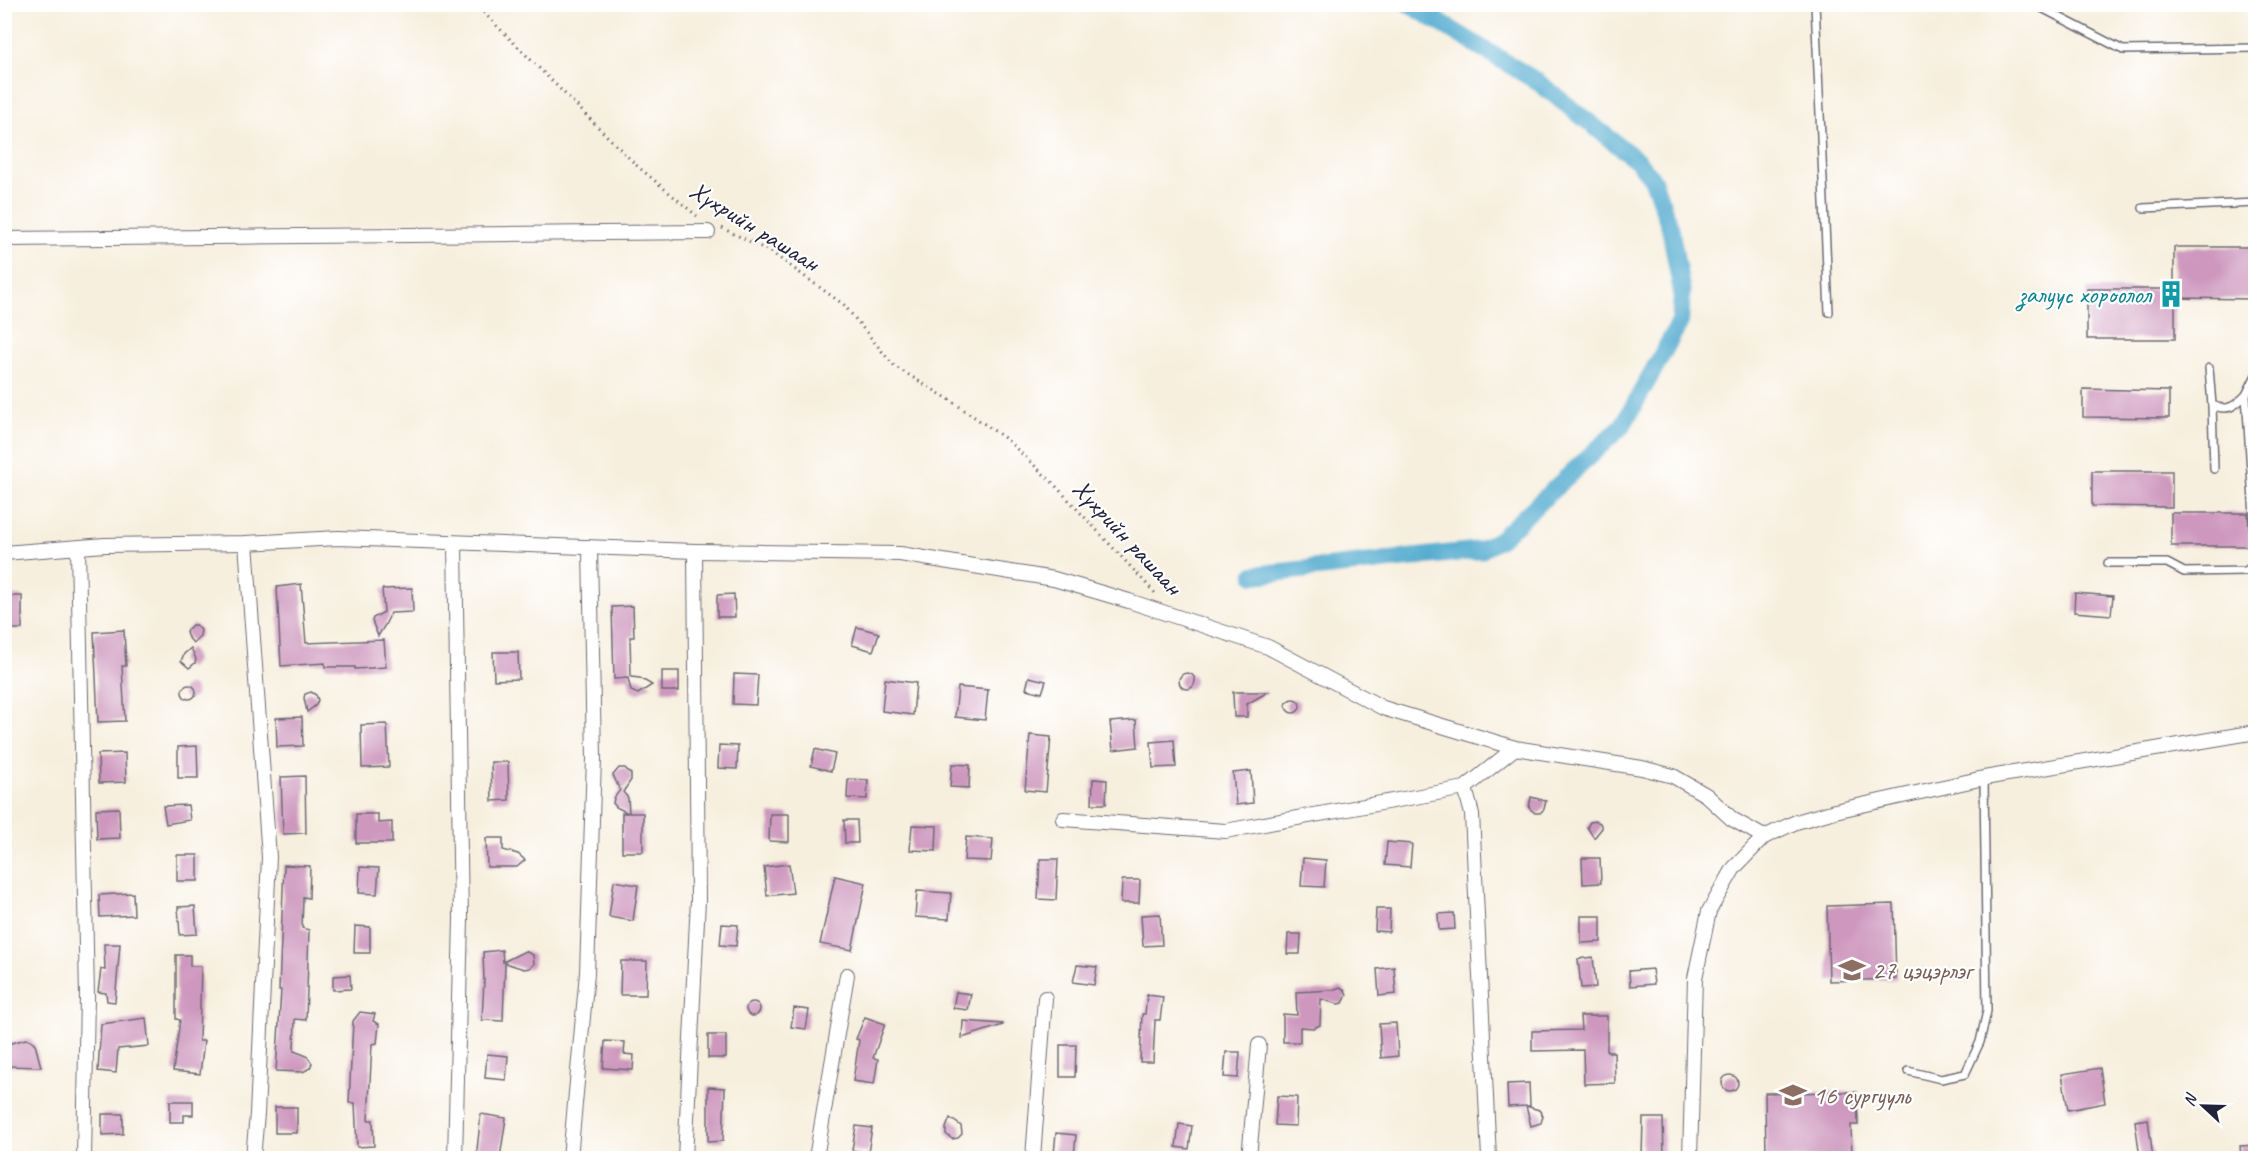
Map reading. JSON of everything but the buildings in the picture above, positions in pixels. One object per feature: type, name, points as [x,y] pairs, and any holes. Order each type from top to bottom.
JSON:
[{"type":"street","points":[[4,239],[708,225]]},
{"type":"street","points":[[4,554],[105,545],[246,543],[338,538],[695,551],[900,554],[1054,579],[1268,647],[1383,708],[1515,748],[1642,768],[1673,776],[1706,795],[1732,819],[1764,837]]},
{"type":"street","points":[[246,543],[269,857],[258,1114],[253,1158]]},
{"type":"street","points":[[455,544],[461,919],[455,1158]]},
{"type":"street","points":[[78,548],[87,997],[84,1158]]},
{"type":"street","points":[[570,1158],[587,973],[594,758],[590,548]]},
{"type":"street","points":[[685,1158],[698,900],[695,551]]},
{"type":"street","points":[[1690,1158],[1695,978],[1709,911],[1734,868],[1764,837],[1796,822],[1835,811],[1984,778],[2256,732]]},
{"type":"street","points":[[1063,819],[1225,831],[1465,788],[1515,748]]},
{"type":"street","points":[[1465,788],[1472,814],[1489,1158]]},
{"type":"street","points":[[816,1158],[847,975]]},
{"type":"street","points":[[1033,1158],[1046,998]]},
{"type":"street","points":[[1249,1158],[1259,1045]]},
{"type":"lane","points":[[1815,4],[1829,312]]},
{"type":"lane","points":[[2034,4],[2123,50],[2256,48]]},
{"type":"lane","points":[[2143,208],[2256,203]]},
{"type":"lane","points":[[2209,368],[2214,469]]},
{"type":"lane","points":[[2212,405],[2222,409],[2234,407],[2246,395],[2256,375]]},
{"type":"lane","points":[[2246,395],[2256,547]]},
{"type":"lane","points":[[2108,563],[2167,563],[2184,572],[2246,571],[2253,565],[2256,557]]},
{"type":"lane","points":[[1908,1071],[1941,1079],[1965,1074],[1980,1042],[1988,1011],[1984,778]]},
{"type":"path","name":"Хүхрийн рашаан","points":[[475,4],[636,165],[695,215],[708,225],[771,252],[844,305],[894,366],[950,400],[1006,439],[1052,482],[1177,617]]},
{"type":"waterway","points":[[1254,575],[1481,550],[1500,539],[1623,425],[1680,322],[1682,293],[1670,227],[1653,180],[1638,161],[1538,82],[1409,4]]},
{"type":"place","name":"залуус хороолол","points":[[2171,294]]},
{"type":"place","name":"27 цэцэрлэг","points":[[1852,970]]},
{"type":"place","name":"16 сургууль","points":[[1793,1095]]}]
